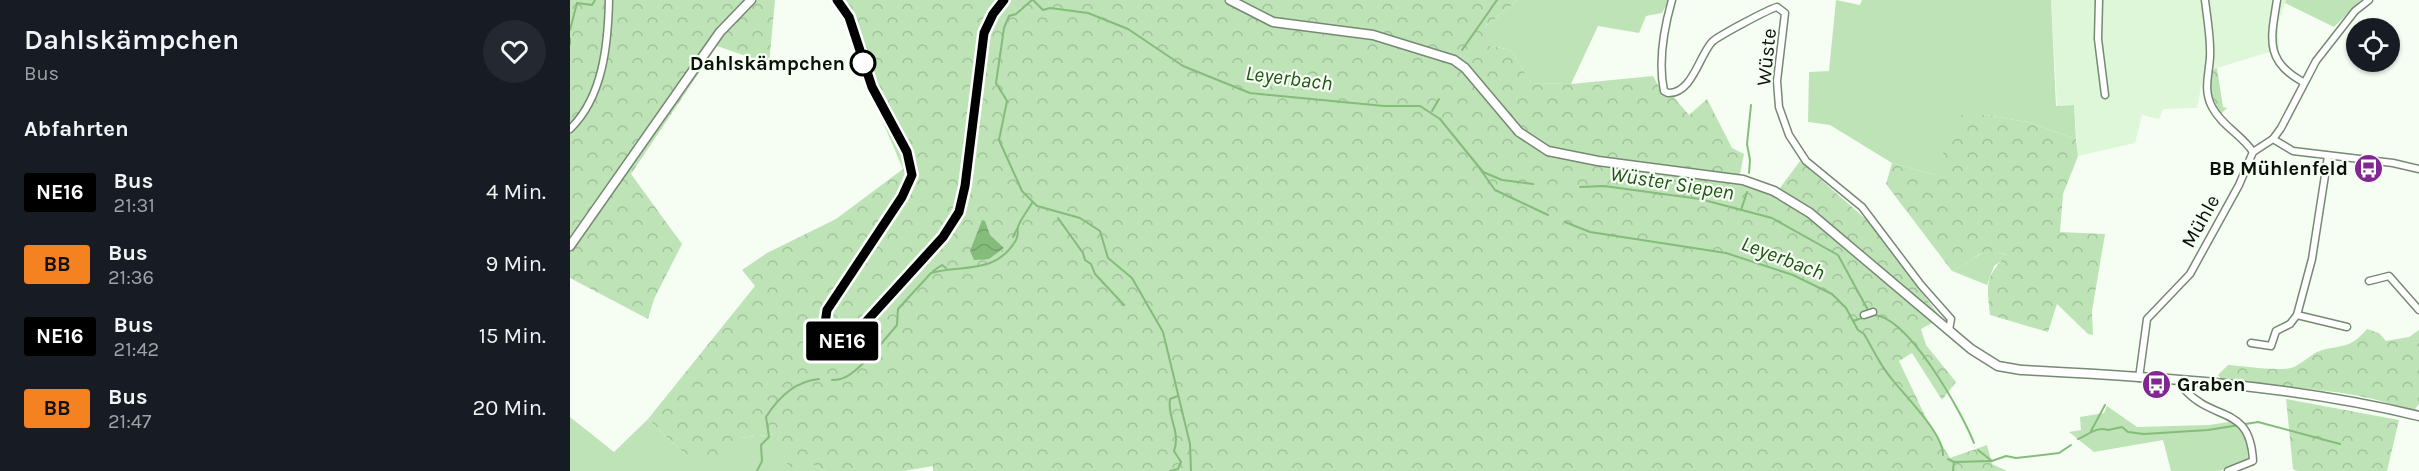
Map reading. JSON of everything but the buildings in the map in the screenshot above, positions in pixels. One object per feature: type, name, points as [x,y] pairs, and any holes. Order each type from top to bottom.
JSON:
[{"type":"main road","points":[[570,246],[720,32],[752,0]]},
{"type":"main road","points":[[837,0],[849,17],[875,95],[907,152],[912,175],[902,197],[827,310],[824,330],[834,341],[845,341],[853,336],[943,237],[959,212],[965,186],[984,33],[993,14],[1004,0]]},
{"type":"main road","points":[[1230,0],[1273,22],[1373,35],[1454,60],[1465,68],[1519,132],[1548,151],[1599,161],[1743,180],[1774,191],[1810,213],[1971,349],[1983,358],[2008,369],[2185,380],[2303,393],[2360,402],[2419,416]]},
{"type":"street","points":[[570,129],[588,110],[595,92],[606,40],[609,0]]},
{"type":"street","name":"Wüste","points":[[1672,0],[1666,22],[1662,59],[1663,86],[1664,91],[1668,93],[1679,90],[1692,78],[1708,46],[1720,35],[1748,23],[1770,9],[1777,7],[1785,12],[1777,81],[1779,107],[1789,135],[1806,160],[1862,207],[1921,285],[1951,319],[1949,330]]},
{"type":"street","points":[[2099,0],[2098,39],[2105,95]]},
{"type":"street","points":[[2205,0],[2210,55],[2206,84],[2208,97],[2222,122],[2248,144],[2253,152],[2273,139],[2281,128],[2303,82],[2334,36],[2355,11],[2369,0]]},
{"type":"street","points":[[2277,0],[2271,39],[2275,56],[2283,69],[2303,82]]},
{"type":"street","points":[[2273,139],[2293,151],[2393,163],[2419,169]]},
{"type":"street","name":"Mühle","points":[[2139,378],[2147,319],[2190,274],[2239,185],[2253,152]]},
{"type":"street","points":[[2251,343],[2271,346],[2276,331],[2290,324],[2297,315],[2314,249],[2328,156]]},
{"type":"street","points":[[2369,281],[2389,276],[2419,310]]},
{"type":"street","points":[[1864,315],[1874,312]]},
{"type":"street","points":[[2297,315],[2347,327]]},
{"type":"street","points":[[2185,380],[2186,390],[2204,406],[2239,421],[2244,427],[2253,461],[2228,471]]},
{"type":"shaded area","points":[[2051,0],[2286,0],[2278,24],[2279,49],[2204,72],[2197,108],[2163,109],[2159,119],[2142,115],[2135,143],[2078,156],[2074,105],[2057,106]]},
{"type":"green space","points":[[570,0],[775,0],[769,64],[717,46],[631,174],[682,244],[654,299],[648,319],[570,278]]},
{"type":"green space","points":[[832,0],[1518,0],[1487,25],[1487,45],[1511,50],[1531,83],[1571,84],[1653,76],[1662,92],[1671,94],[1689,115],[1707,99],[1732,148],[1744,154],[1740,174],[1780,188],[1800,161],[1870,223],[1941,318],[1921,329],[1926,345],[1956,382],[1942,400],[1912,353],[1899,361],[1928,422],[1950,458],[1987,445],[1992,464],[2007,471],[933,471],[933,466],[904,471],[825,471],[811,464],[789,468],[774,434],[740,438],[734,455],[687,456],[648,419],[755,286],[742,270],[767,253],[836,219],[903,169],[863,76],[847,22]]},
{"type":"green space","points":[[1518,0],[1669,0],[1662,13],[1646,16],[1639,33],[1598,26],[1571,84],[1531,83],[1511,50],[1487,45],[1487,25]]},
{"type":"green space","points":[[1836,0],[1860,5],[1862,0],[2051,0],[2056,106],[2074,105],[2076,139],[2027,122],[1980,114],[1935,175],[1892,163],[1830,125],[1808,122],[1809,72],[1829,71]]},
{"type":"green space","points":[[2286,0],[2361,0],[2334,27],[2285,3]]},
{"type":"green space","points":[[2217,68],[2223,107],[2227,108],[2221,114],[2215,104],[2209,82],[2210,71]]},
{"type":"green space","points":[[1980,114],[2027,122],[2076,139],[2078,156],[2063,194],[2060,232],[2105,234],[2092,311],[2093,335],[2088,334],[2057,304],[2048,332],[1990,315],[1989,282],[1994,270],[2007,255],[1990,251],[1983,252],[1952,271],[1886,184],[1892,163],[1935,175],[1957,116]]},
{"type":"green space","points":[[1992,249],[2008,256],[1994,266],[1987,285],[1952,271],[1981,254]]},
{"type":"green space","points":[[2367,329],[2379,333],[2386,341],[2409,337],[2419,330],[2419,404],[2413,412],[2366,397],[2245,383],[2221,379],[2218,375],[2228,365],[2272,369],[2294,367],[2317,352],[2353,342]]},
{"type":"green space","points":[[2286,399],[2399,420],[2387,471],[2297,471],[2293,469]]},
{"type":"green space","points":[[2107,406],[2137,427],[2209,425],[2236,421],[2245,440],[2248,461],[2219,471],[2171,471],[2163,440],[2094,452],[2069,432],[2081,430],[2080,417],[2104,413]]},
{"type":"green space","points":[[570,417],[614,452],[648,419],[687,456],[740,438],[775,434],[811,464],[825,471],[570,471]]},
{"type":"water","points":[[982,220],[985,221],[990,235],[1004,248],[989,259],[974,260],[970,251]]},
{"type":"waterway","points":[[570,30],[577,3],[592,5],[595,0]]},
{"type":"waterway","points":[[1032,0],[1016,14],[1009,16],[1004,28],[996,83],[1007,101],[999,140],[1022,191],[1037,206],[1080,218],[1100,231],[1108,258],[1132,278],[1163,332],[1190,444],[1191,471]]},
{"type":"waterway","name":"Leyerbach","points":[[1033,0],[1043,10],[1050,8],[1088,13],[1128,29],[1183,66],[1250,93],[1384,106],[1420,106],[1440,119],[1483,172],[1502,180],[1533,184]]},
{"type":"waterway","points":[[1462,50],[1497,0]]},
{"type":"waterway","points":[[570,39],[570,44]]},
{"type":"waterway","points":[[1432,111],[1439,99]]},
{"type":"waterway","name":"Wüster Siepen","points":[[1749,173],[1750,160],[1747,144],[1751,105]]},
{"type":"waterway","points":[[1480,169],[1495,190],[1548,215]]},
{"type":"waterway","name":"Leyerbach","points":[[1580,187],[1604,186],[1700,199],[1772,218],[1838,255],[1869,312]]},
{"type":"waterway","name":"Wüster Siepen","points":[[1741,210],[1747,192]]},
{"type":"waterway","points":[[832,380],[851,374],[878,352],[881,344],[897,325],[898,309],[931,273],[988,264],[1008,251],[1017,238],[1019,224],[1032,203]]},
{"type":"waterway","points":[[1058,218],[1083,253],[1085,260],[1091,264],[1095,274],[1124,305]]},
{"type":"waterway","name":"Leyerbach","points":[[1565,222],[1590,232],[1726,253],[1793,275],[1832,294],[1846,308],[1887,373],[1937,436],[1943,455]]},
{"type":"waterway","points":[[1013,237],[1017,229]]},
{"type":"waterway","points":[[933,271],[942,265],[946,268]]},
{"type":"waterway","name":"Leyerbach","points":[[1873,315],[1887,319],[1917,348],[1946,389],[1974,443]]},
{"type":"waterway","points":[[1853,321],[1865,317]]},
{"type":"waterway","points":[[757,471],[762,461],[761,445],[769,437],[766,417],[788,392],[803,383],[819,379]]},
{"type":"waterway","points":[[1170,471],[1178,469],[1181,462],[1174,451],[1176,437],[1170,412],[1170,399],[1178,396]]},
{"type":"waterway","points":[[2091,431],[2105,405]]},
{"type":"waterway","name":"Leyerbach","points":[[2078,439],[2096,430],[2122,427],[2128,432],[2144,434],[2208,430],[2258,422],[2340,444]]},
{"type":"waterway","name":"Leyerbach","points":[[1978,450],[1992,461],[2006,456],[2016,458],[2059,453],[2071,445]]},
{"type":"waterway","points":[[1948,459],[1954,462],[1992,461]]},
{"type":"waterway","points":[[1953,471],[1954,462]]},
{"type":"bus line","name":"NE16","points":[[837,0],[849,17],[863,64],[883,112],[907,152],[912,175],[902,197],[856,262],[827,310],[823,321],[824,330],[827,336],[834,341],[845,341],[853,336],[943,237],[959,212],[965,186],[984,33],[996,9],[1004,0]]},
{"type":"place","name":"Dahlskämpchen","points":[[863,63]]},
{"type":"place","name":"BB Mühlenfeld","points":[[2369,168]]},
{"type":"place","name":"Graben","points":[[2156,384]]}]
